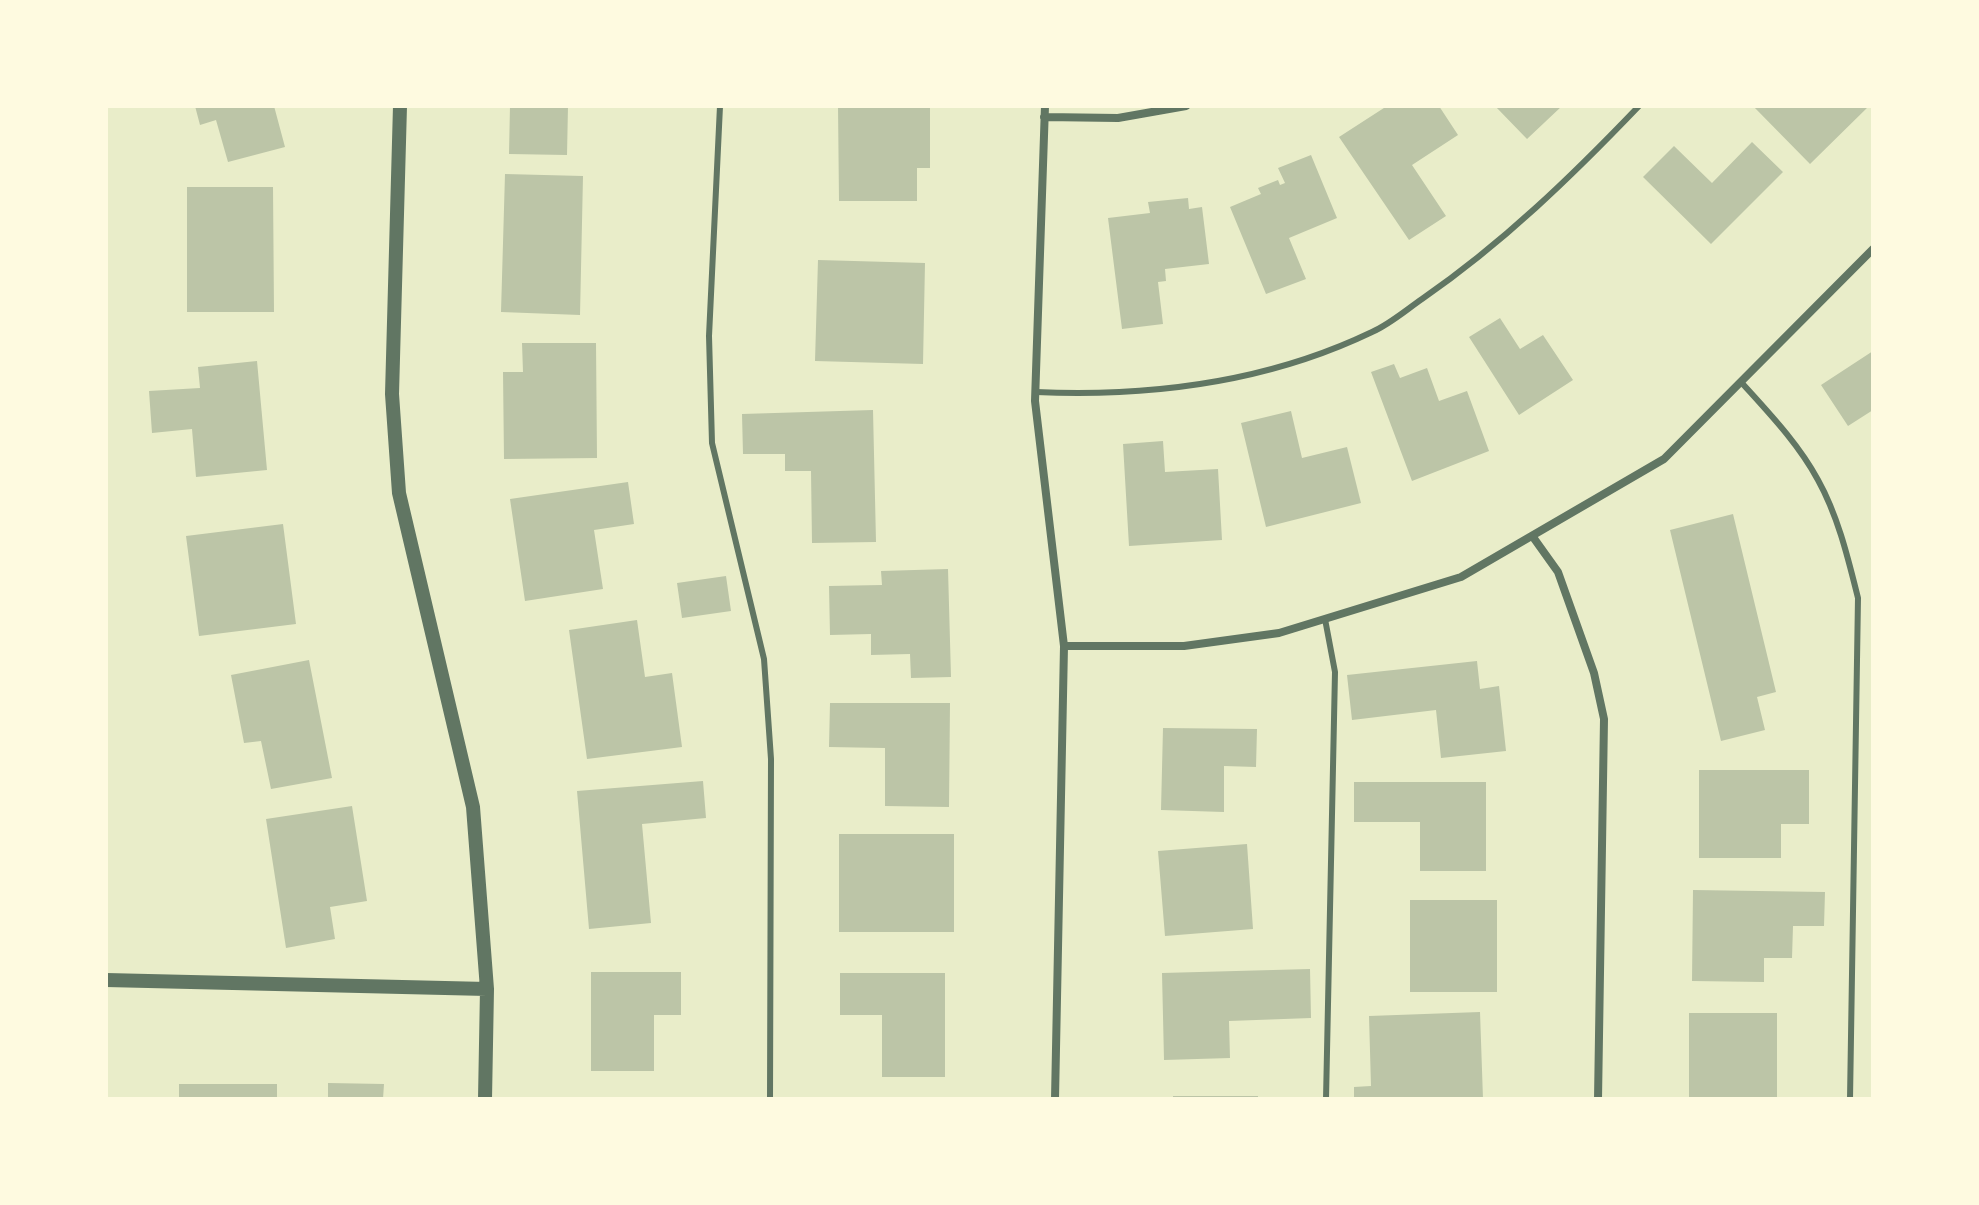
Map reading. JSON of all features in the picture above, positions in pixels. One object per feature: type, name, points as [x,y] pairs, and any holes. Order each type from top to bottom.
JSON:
[{"type":"street","points":[[400,106],[392,394],[399,493],[473,807],[487,989],[485,1099]]},
{"type":"street","points":[[1045,106],[1036,392],[1064,646],[1055,1099]]},
{"type":"street","points":[[1044,117],[1118,118],[1186,106]]},
{"type":"street","points":[[1064,646],[1184,646],[1279,633],[1461,577],[1664,459],[1873,249]]},
{"type":"street","points":[[1533,537],[1558,572],[1594,673],[1604,719],[1598,1099]]},
{"type":"street","points":[[106,980],[487,989]]},
{"type":"lane","points":[[720,106],[709,336],[712,443],[764,659],[771,759],[770,1099]]},
{"type":"lane","points":[[1036,392],[1092,394],[1178,387],[1284,368],[1375,331],[1443,284],[1564,185],[1639,106]]},
{"type":"lane","points":[[1741,382],[1782,427],[1818,480],[1844,542],[1858,598],[1850,1099]]},
{"type":"lane","points":[[1325,619],[1335,672],[1326,1099]]},
{"type":"building","points":[[195,106],[274,106],[285,147],[228,162],[216,120],[200,125]]},
{"type":"building","points":[[510,106],[568,106],[567,155],[509,154]]},
{"type":"building","points":[[838,106],[930,106],[930,168],[917,168],[917,201],[839,201]]},
{"type":"building","points":[[1387,106],[1439,106],[1458,135],[1412,165],[1446,216],[1409,240],[1339,137]]},
{"type":"building","points":[[1495,106],[1562,106],[1527,139]]},
{"type":"building","points":[[1753,106],[1869,106],[1810,164]]},
{"type":"building","points":[[1752,142],[1783,172],[1711,244],[1643,177],[1674,146],[1712,183]]},
{"type":"building","points":[[1311,155],[1337,218],[1289,238],[1306,279],[1266,294],[1230,207],[1261,194],[1258,188],[1278,180],[1280,185],[1285,183],[1278,168]]},
{"type":"building","points":[[505,174],[583,176],[580,315],[501,312]]},
{"type":"building","points":[[187,187],[273,187],[274,312],[187,312]]},
{"type":"building","points":[[1188,198],[1189,209],[1202,207],[1209,264],[1165,269],[1166,281],[1158,282],[1163,324],[1122,329],[1108,218],[1150,213],[1148,202]]},
{"type":"building","points":[[818,260],[925,263],[923,364],[815,361]]},
{"type":"building","points":[[1500,318],[1520,349],[1543,335],[1573,380],[1519,415],[1469,337]]},
{"type":"building","points":[[522,343],[596,343],[597,458],[504,459],[503,372],[523,372]]},
{"type":"building","points":[[1873,351],[1873,410],[1848,426],[1821,385]]},
{"type":"building","points":[[257,361],[267,470],[196,477],[192,429],[152,433],[149,391],[200,388],[198,367]]},
{"type":"building","points":[[1394,364],[1400,378],[1427,368],[1439,401],[1467,391],[1489,451],[1412,481],[1371,372]]},
{"type":"building","points":[[873,410],[876,542],[812,543],[811,471],[785,471],[785,454],[743,454],[742,414]]},
{"type":"building","points":[[1291,411],[1302,458],[1347,447],[1361,503],[1266,527],[1241,423]]},
{"type":"building","points":[[1163,441],[1165,472],[1218,469],[1222,540],[1129,546],[1123,444]]},
{"type":"building","points":[[628,482],[634,524],[594,530],[603,589],[525,601],[510,499]]},
{"type":"building","points":[[1733,514],[1776,692],[1757,697],[1765,730],[1721,741],[1670,530]]},
{"type":"building","points":[[283,524],[296,624],[199,636],[186,536]]},
{"type":"building","points":[[948,569],[951,677],[911,678],[910,654],[871,655],[871,634],[830,635],[829,586],[882,585],[881,571]]},
{"type":"building","points":[[726,576],[731,611],[682,618],[677,583]]},
{"type":"building","points":[[637,620],[645,677],[672,673],[682,747],[587,759],[569,630]]},
{"type":"building","points":[[309,660],[332,778],[271,789],[261,741],[244,743],[231,675]]},
{"type":"building","points":[[1477,661],[1480,689],[1499,686],[1506,751],[1441,758],[1436,710],[1352,720],[1347,675]]},
{"type":"building","points":[[830,703],[950,703],[949,807],[885,806],[885,748],[829,747]]},
{"type":"building","points":[[1163,728],[1257,729],[1256,767],[1224,766],[1224,812],[1161,810]]},
{"type":"building","points":[[1699,770],[1809,770],[1809,824],[1781,824],[1781,858],[1699,858]]},
{"type":"building","points":[[703,781],[706,818],[642,824],[651,923],[589,929],[577,791]]},
{"type":"building","points":[[1354,782],[1486,782],[1486,871],[1420,871],[1420,822],[1354,822]]},
{"type":"building","points":[[352,806],[367,901],[330,907],[335,939],[286,948],[266,819]]},
{"type":"building","points":[[839,834],[954,834],[954,932],[839,932]]},
{"type":"building","points":[[1247,844],[1253,929],[1165,936],[1158,851]]},
{"type":"building","points":[[1693,890],[1825,892],[1824,926],[1793,926],[1792,958],[1764,958],[1764,982],[1692,981]]},
{"type":"building","points":[[1410,900],[1497,900],[1497,992],[1410,992]]},
{"type":"building","points":[[1310,969],[1311,1018],[1229,1021],[1230,1058],[1164,1060],[1162,973]]},
{"type":"building","points":[[591,972],[681,972],[681,1015],[654,1015],[654,1071],[591,1071]]},
{"type":"building","points":[[840,973],[945,973],[945,1077],[882,1077],[882,1015],[840,1015]]},
{"type":"building","points":[[1480,1012],[1483,1099],[1354,1099],[1354,1087],[1371,1086],[1369,1016]]},
{"type":"building","points":[[1689,1013],[1777,1013],[1777,1099],[1689,1099]]},
{"type":"building","points":[[328,1083],[384,1084],[383,1099],[328,1099]]},
{"type":"building","points":[[179,1084],[277,1084],[277,1099],[179,1099]]},
{"type":"building","points":[[1173,1096],[1258,1096],[1258,1099],[1173,1099]]}]
